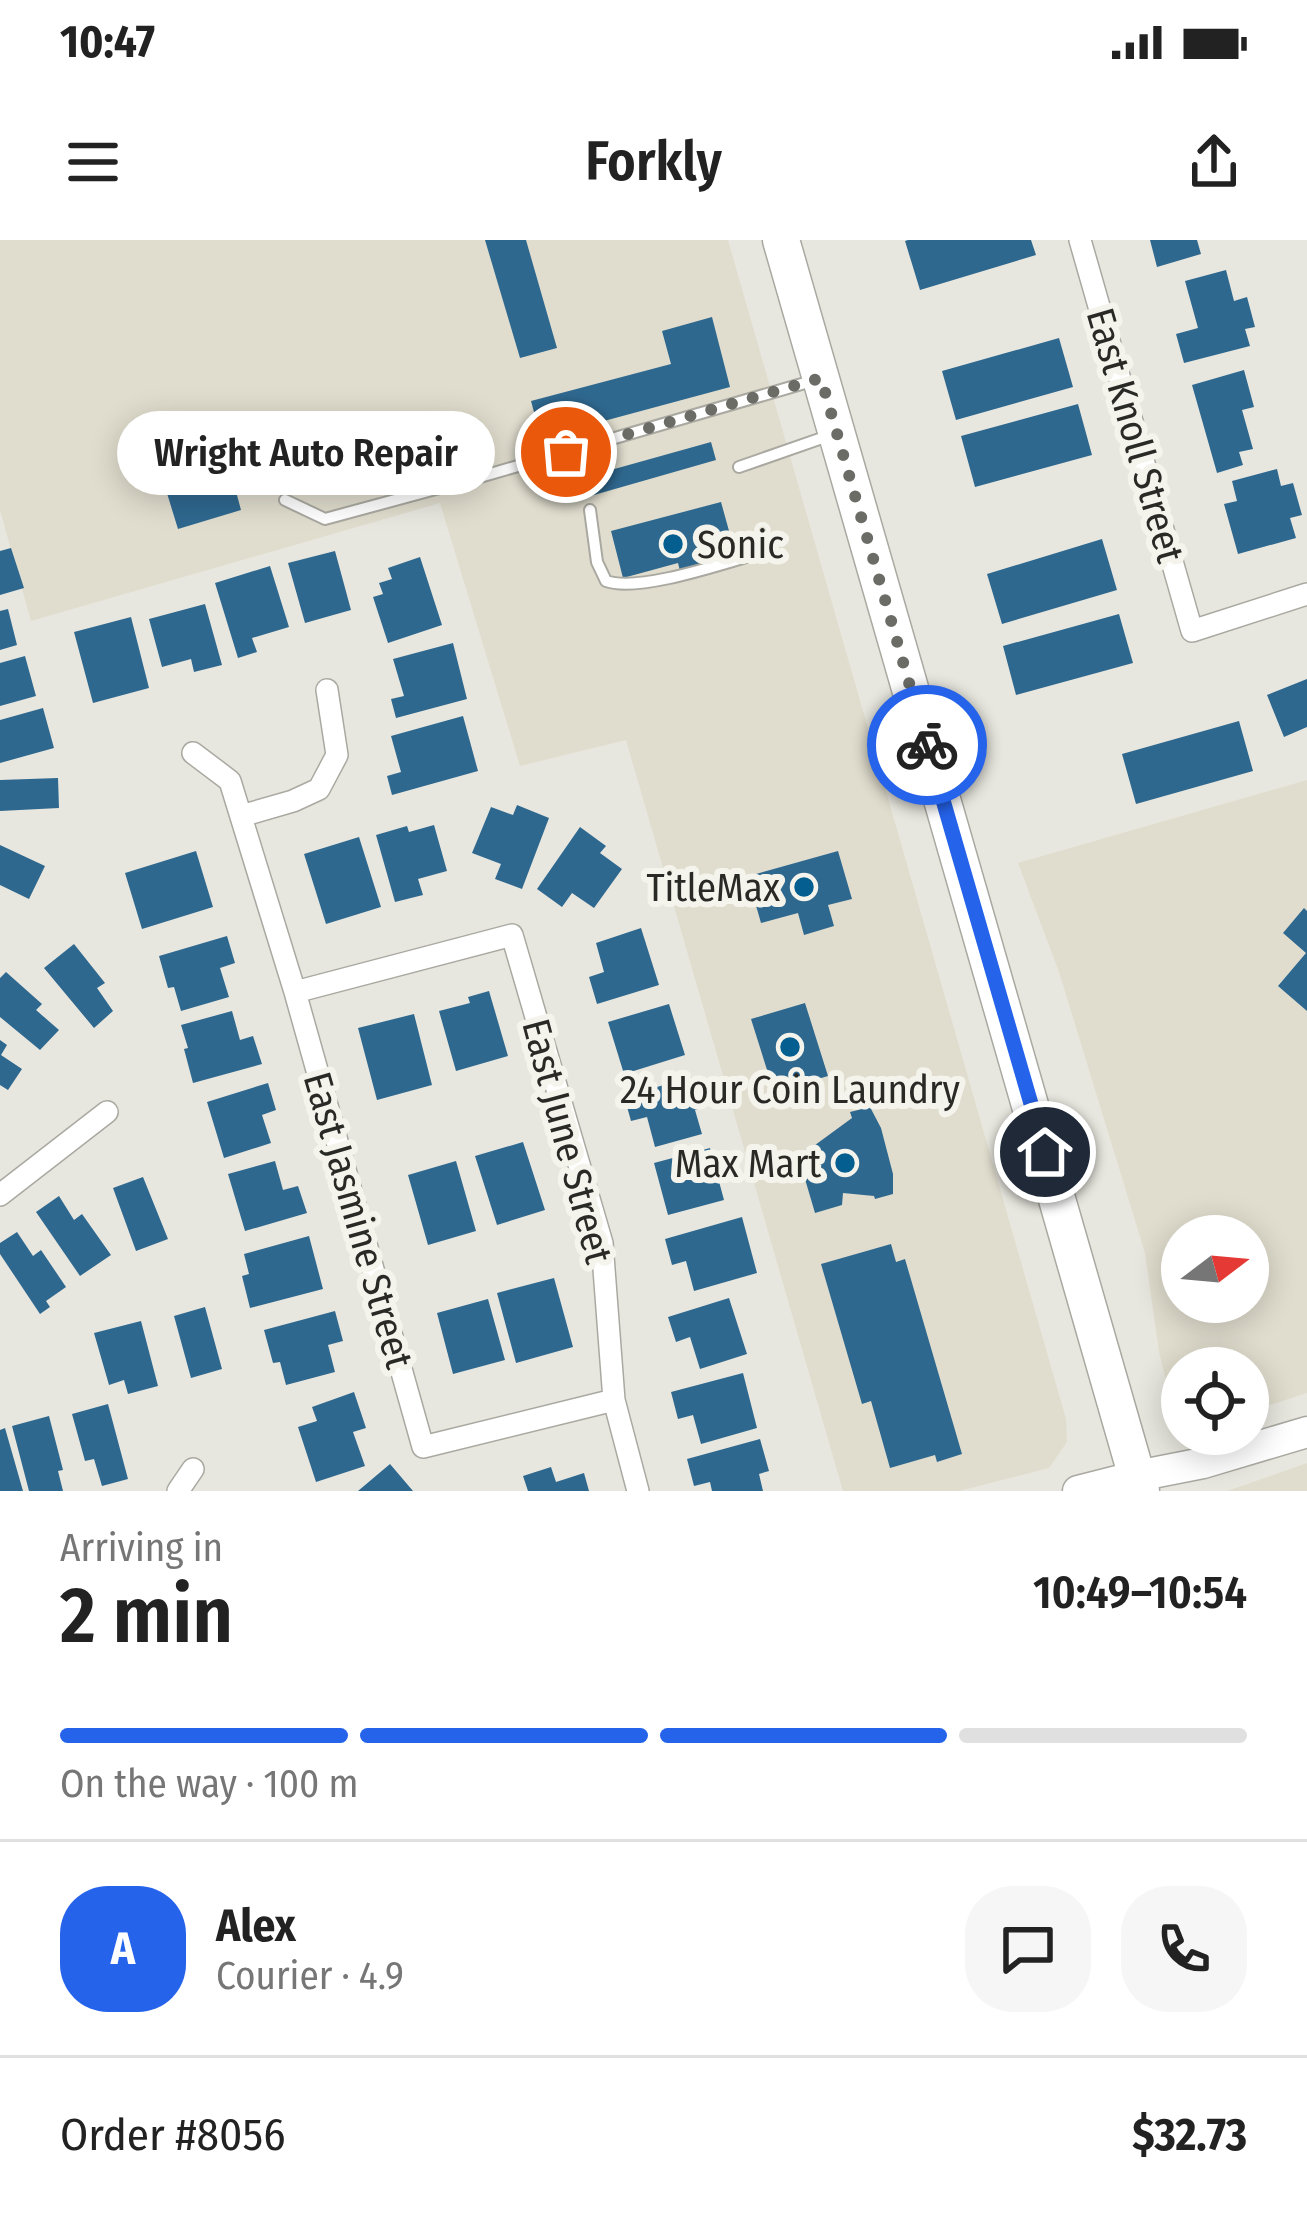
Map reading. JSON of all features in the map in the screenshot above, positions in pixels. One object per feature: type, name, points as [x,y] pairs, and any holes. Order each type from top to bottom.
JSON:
[{"type":"main road","points":[[782,240],[1139,1483]]},
{"type":"street","name":"East Knoll Street","points":[[1080,240],[1192,631],[1307,594]]},
{"type":"street","points":[[241,816],[319,789],[337,754],[327,690]]},
{"type":"street","name":"East Jasmine Street","points":[[193,753],[230,782],[295,992],[423,1447],[614,1400]]},
{"type":"street","name":"East June Street","points":[[295,992],[512,935],[602,1243],[614,1400],[638,1491]]},
{"type":"street","points":[[4,1186],[107,1112]]},
{"type":"street","points":[[1078,1491],[1139,1483],[1307,1432]]},
{"type":"street","points":[[178,1491],[193,1469]]},
{"type":"lane","points":[[284,500],[325,519],[821,378]]},
{"type":"lane","points":[[739,466],[837,433]]},
{"type":"lane","points":[[590,510],[597,562],[606,581],[619,586],[669,578],[764,552]]},
{"type":"shaded area","points":[[0,240],[728,240],[1066,1419],[1067,1442],[1049,1468],[959,1491],[843,1491],[626,740],[520,766],[440,503],[31,621],[0,510]]},
{"type":"shaded area","points":[[1307,780],[1307,1393],[1269,1405],[1269,1347],[1161,1347],[1161,1360],[1145,1253],[1059,972],[1018,863]]},
{"type":"shaded area","points":[[1307,1463],[1307,1491],[1227,1491],[1293,1468]]},
{"type":"building","points":[[485,240],[526,240],[557,348],[520,358]]},
{"type":"building","points":[[908,240],[1031,240],[1036,255],[920,290]]},
{"type":"building","points":[[1150,240],[1197,240],[1201,254],[1157,267]]},
{"type":"building","points":[[1226,270],[1234,301],[1247,297],[1255,327],[1245,329],[1250,346],[1184,363],[1176,334],[1198,328],[1185,281]]},
{"type":"building","points":[[712,317],[730,387],[541,438],[531,401],[671,364],[662,331]]},
{"type":"building","points":[[1059,338],[1073,387],[956,420],[942,371]]},
{"type":"building","points":[[1244,370],[1254,407],[1242,410],[1253,449],[1239,452],[1243,465],[1217,473],[1192,385]]},
{"type":"building","points":[[1078,404],[1092,455],[975,487],[961,436]]},
{"type":"building","points":[[711,442],[716,460],[580,499],[575,480]]},
{"type":"building","points":[[208,449],[220,488],[234,484],[241,510],[178,529],[166,490],[153,493],[145,468]]},
{"type":"building","points":[[1277,469],[1281,486],[1293,483],[1302,515],[1290,518],[1296,538],[1238,554],[1224,504],[1237,501],[1232,481]]},
{"type":"building","name":"Sonic","points":[[721,502],[736,556],[680,571],[678,563],[623,578],[611,531]]},
{"type":"building","points":[[1102,539],[1117,590],[1002,624],[987,574]]},
{"type":"building","points":[[11,548],[24,588],[0,595],[0,551]]},
{"type":"building","points":[[335,551],[351,610],[305,623],[288,563]]},
{"type":"building","points":[[420,557],[442,625],[388,643],[373,597],[383,594],[379,583],[392,579],[388,568]]},
{"type":"building","points":[[270,566],[289,627],[252,638],[257,652],[238,658],[215,583]]},
{"type":"building","points":[[205,604],[222,665],[194,672],[191,659],[162,667],[149,619]]},
{"type":"building","points":[[8,609],[17,645],[0,650],[0,611]]},
{"type":"building","points":[[1119,614],[1133,663],[1016,695],[1003,646]]},
{"type":"building","points":[[131,617],[149,688],[93,703],[74,632]]},
{"type":"building","points":[[453,643],[467,699],[396,718],[391,699],[404,696],[393,659]]},
{"type":"building","points":[[25,656],[36,696],[0,706],[0,663]]},
{"type":"building","points":[[1307,679],[1307,727],[1284,737],[1267,695]]},
{"type":"building","points":[[43,708],[54,748],[0,763],[0,720]]},
{"type":"building","points":[[463,716],[478,771],[392,795],[387,776],[401,772],[391,736]]},
{"type":"building","points":[[1239,721],[1253,771],[1136,804],[1122,754]]},
{"type":"building","points":[[58,778],[59,808],[0,811],[0,780]]},
{"type":"building","points":[[517,805],[549,818],[522,889],[495,879],[501,864],[472,853],[491,807],[513,815]]},
{"type":"building","points":[[434,825],[447,871],[418,879],[423,895],[395,902],[376,835],[407,826],[409,832]]},
{"type":"building","points":[[580,827],[606,846],[600,853],[622,869],[594,908],[572,893],[562,907],[537,889]]},
{"type":"building","points":[[359,837],[381,907],[326,924],[304,854]]},
{"type":"building","points":[[0,845],[45,866],[29,899],[0,885]]},
{"type":"building","points":[[196,851],[213,907],[142,929],[125,873]]},
{"type":"building","name":"TitleMax","points":[[838,851],[852,899],[828,905],[834,926],[804,935],[798,913],[761,923],[755,902],[763,900],[756,874]]},
{"type":"building","points":[[1304,908],[1307,911],[1307,1011],[1278,986],[1306,953],[1283,933]]},
{"type":"building","points":[[641,928],[659,985],[597,1004],[589,977],[604,972],[596,943]]},
{"type":"building","points":[[227,936],[235,963],[220,968],[229,997],[181,1011],[159,956]]},
{"type":"building","points":[[74,944],[105,983],[97,988],[113,1011],[94,1028],[44,968]]},
{"type":"building","points":[[6,972],[42,1004],[36,1010],[59,1030],[40,1050],[0,1017],[0,978]]},
{"type":"building","points":[[489,991],[508,1056],[456,1071],[439,1011],[470,1003],[468,997]]},
{"type":"building","name":"24 Hour Coin Laundry","points":[[805,1003],[828,1076],[774,1092],[751,1019]]},
{"type":"building","points":[[669,1004],[685,1055],[624,1074],[608,1022]]},
{"type":"building","points":[[232,1011],[240,1040],[253,1036],[262,1064],[193,1083],[181,1025]]},
{"type":"building","points":[[414,1014],[432,1085],[377,1100],[358,1028]]},
{"type":"building","points":[[0,1040],[7,1045],[1,1055],[22,1069],[8,1090],[0,1085]]},
{"type":"building","points":[[693,1077],[702,1134],[655,1147],[647,1117],[631,1121],[624,1096]]},
{"type":"building","points":[[268,1083],[276,1110],[262,1115],[271,1143],[224,1158],[207,1102]]},
{"type":"building","name":"Max Mart","points":[[870,1107],[881,1128],[893,1194],[875,1199],[843,1193],[842,1205],[815,1213],[797,1152],[811,1148],[852,1118],[850,1112]]},
{"type":"building","points":[[523,1142],[545,1210],[497,1225],[475,1156]]},
{"type":"building","points":[[710,1148],[724,1200],[668,1215],[654,1163]]},
{"type":"building","points":[[275,1161],[283,1190],[298,1186],[307,1213],[245,1231],[228,1174]]},
{"type":"building","points":[[456,1161],[476,1231],[428,1245],[408,1175]]},
{"type":"building","points":[[143,1177],[168,1239],[136,1251],[113,1188]]},
{"type":"building","points":[[59,1196],[74,1220],[82,1214],[111,1255],[80,1276],[36,1212]]},
{"type":"building","points":[[742,1217],[757,1273],[694,1291],[686,1261],[672,1265],[665,1239]]},
{"type":"building","points":[[17,1232],[33,1256],[41,1250],[66,1287],[46,1301],[50,1307],[40,1314],[0,1254],[0,1243]]},
{"type":"building","points":[[309,1236],[323,1289],[250,1308],[242,1276],[249,1274],[244,1254]]},
{"type":"building","points":[[891,1244],[896,1262],[905,1259],[962,1454],[937,1462],[935,1455],[890,1468],[871,1401],[862,1404],[821,1264]]},
{"type":"building","points":[[554,1278],[573,1347],[516,1363],[497,1293]]},
{"type":"building","points":[[729,1298],[747,1354],[700,1369],[690,1337],[676,1342],[668,1317]]},
{"type":"building","points":[[488,1299],[505,1360],[453,1374],[437,1313]]},
{"type":"building","points":[[205,1307],[222,1369],[191,1378],[174,1316]]},
{"type":"building","points":[[335,1311],[343,1341],[328,1345],[335,1372],[286,1385],[280,1362],[273,1363],[264,1330]]},
{"type":"building","points":[[141,1321],[158,1386],[128,1394],[124,1380],[109,1385],[94,1333]]},
{"type":"building","points":[[743,1373],[757,1428],[701,1444],[693,1415],[678,1419],[671,1392]]},
{"type":"building","points":[[354,1392],[366,1428],[353,1432],[365,1466],[316,1482],[298,1427],[317,1421],[312,1407]]},
{"type":"building","points":[[108,1404],[128,1479],[102,1486],[94,1459],[85,1461],[72,1414]]},
{"type":"building","points":[[49,1416],[63,1470],[58,1471],[63,1491],[29,1491],[12,1426]]},
{"type":"building","points":[[5,1428],[23,1491],[0,1491],[0,1430]]},
{"type":"building","points":[[760,1439],[769,1471],[759,1474],[763,1491],[712,1491],[710,1482],[694,1486],[687,1459]]},
{"type":"building","points":[[390,1464],[413,1491],[358,1491]]},
{"type":"building","points":[[551,1467],[556,1482],[584,1473],[589,1491],[528,1491],[523,1476]]},
{"type":"way so far","points":[[566,452],[821,378],[927,745]]},
{"type":"place","name":"Wright Auto Repair","points":[[566,452]]},
{"type":"place","name":"Sonic","points":[[673,544]]},
{"type":"place","name":"TitleMax","points":[[804,887]]},
{"type":"place","name":"24 Hour Coin Laundry","points":[[790,1047]]},
{"type":"place","name":"Max Mart","points":[[845,1163]]},
{"type":"route","points":[[927,745],[1045,1152]]}]
